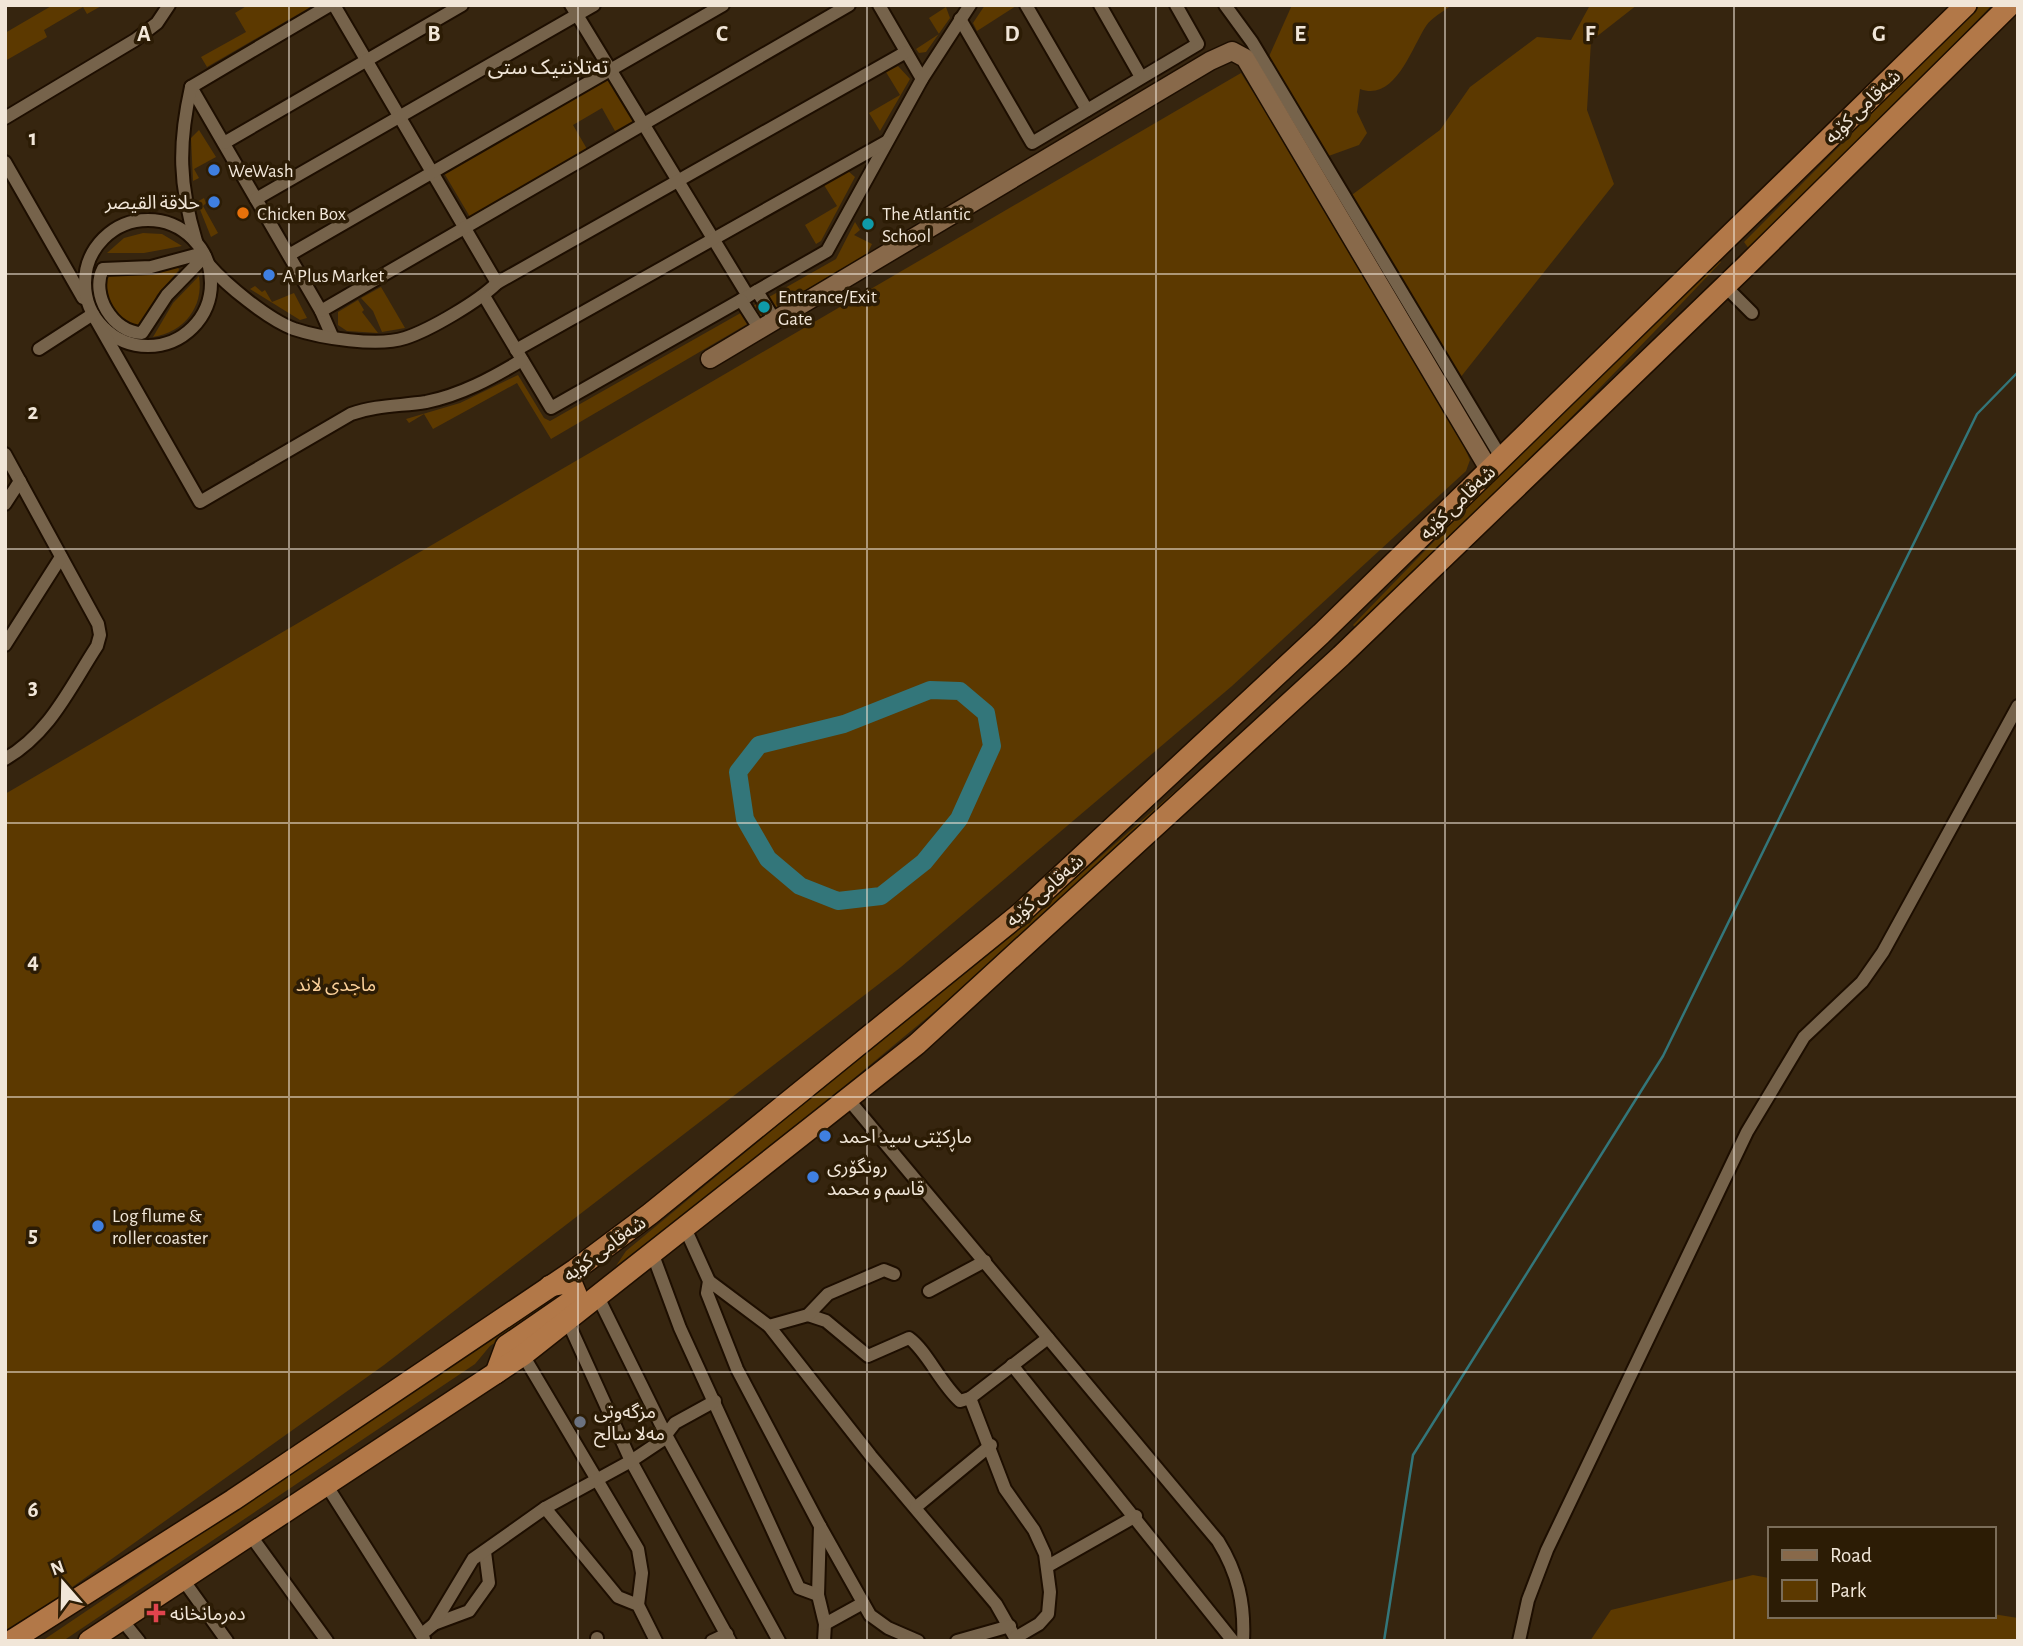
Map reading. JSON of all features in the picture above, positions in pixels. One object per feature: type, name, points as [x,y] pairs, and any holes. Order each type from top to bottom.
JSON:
[{"type":"highway","name":"شەقامی کۆیە","points":[[10,1641],[233,1500],[606,1247],[1021,913],[1321,634],[1966,5]]},
{"type":"highway","name":"شەقامی کۆیە","points":[[89,1641],[184,1581],[523,1355],[917,1044],[1341,656],[1748,264],[2010,5]]},
{"type":"highway","points":[[1724,239],[1748,264]]},
{"type":"highway","points":[[1321,634],[1341,656]]},
{"type":"highway","points":[[606,1247],[604,1257],[609,1271],[617,1275],[630,1272]]},
{"type":"highway","points":[[496,1373],[506,1346],[573,1300],[576,1294],[571,1282],[550,1287]]},
{"type":"street","points":[[5,118],[135,40],[157,23],[169,5]]},
{"type":"street","points":[[211,293],[203,254],[186,210],[180,162],[183,122],[191,87],[332,5],[497,283]]},
{"type":"street","points":[[223,143],[462,5]]},
{"type":"street","points":[[257,199],[399,117],[574,10],[594,5]]},
{"type":"street","points":[[289,255],[723,5]]},
{"type":"street","points":[[321,311],[849,5]]},
{"type":"street","points":[[879,5],[922,79]]},
{"type":"street","points":[[1026,5],[1087,110]]},
{"type":"street","points":[[1100,5],[1142,77]]},
{"type":"street","points":[[963,11],[1032,143],[1198,44],[1176,5]]},
{"type":"street","points":[[1225,5],[1252,42],[1496,465]]},
{"type":"street","points":[[574,10],[767,324]]},
{"type":"street","points":[[484,296],[551,408],[827,251],[886,142],[963,11]]},
{"type":"street","points":[[171,224],[203,254],[230,286],[291,328],[362,340],[405,338],[484,296],[497,283],[906,52]]},
{"type":"street","points":[[710,359],[1217,57],[1236,52],[1245,58],[1496,465]]},
{"type":"street","points":[[191,87],[321,311],[332,336]]},
{"type":"street","points":[[5,162],[200,502],[351,414],[369,407],[445,398],[479,385],[519,355],[713,239],[886,142]]},
{"type":"street","points":[[186,210],[184,220],[171,224],[153,220],[129,223],[102,240],[91,256],[85,274],[85,293],[93,314],[107,331],[126,342],[143,346],[160,345],[177,340],[194,326],[204,312],[211,293],[220,284],[230,286]]},
{"type":"street","points":[[203,254],[167,295],[142,334],[119,324],[104,304],[100,286],[103,269],[151,267],[203,254]]},
{"type":"street","points":[[1725,286],[1752,313]]},
{"type":"street","points":[[39,349],[93,314]]},
{"type":"street","points":[[5,454],[97,624],[100,639],[43,730],[30,744],[5,759]]},
{"type":"street","points":[[5,504],[20,481]]},
{"type":"street","points":[[5,645],[61,557]]},
{"type":"street","points":[[1519,1641],[1528,1600],[1548,1550],[1747,1132],[1804,1037],[1862,982],[1883,952],[2018,706]]},
{"type":"street","points":[[848,1099],[1218,1541],[1230,1560],[1240,1590],[1243,1641]]},
{"type":"street","points":[[685,1228],[709,1282],[769,1326],[800,1370],[996,1604],[1014,1635]]},
{"type":"street","points":[[653,1255],[680,1328],[799,1588],[818,1595]]},
{"type":"street","points":[[929,1291],[985,1261]]},
{"type":"street","points":[[769,1326],[808,1315],[828,1294],[845,1284],[884,1269],[894,1274]]},
{"type":"street","points":[[709,1282],[707,1293],[737,1369],[863,1604],[870,1615],[888,1628],[917,1641]]},
{"type":"street","points":[[598,1297],[666,1435],[779,1641]]},
{"type":"street","points":[[808,1315],[826,1321],[868,1356],[909,1338],[917,1344],[943,1386],[960,1401],[970,1398],[1048,1338]]},
{"type":"street","points":[[568,1322],[631,1461],[728,1638],[712,1641]]},
{"type":"street","points":[[523,1355],[594,1479],[638,1549],[642,1573],[638,1605],[656,1641]]},
{"type":"street","points":[[1012,1365],[1136,1516],[1233,1641]]},
{"type":"street","points":[[957,1641],[1014,1635],[1039,1624],[1048,1614],[1048,1566],[1034,1530],[1005,1489],[993,1461],[991,1445],[970,1398]]},
{"type":"street","points":[[327,1486],[423,1637],[434,1624],[473,1559],[545,1508],[631,1461],[666,1435],[675,1423],[715,1401]]},
{"type":"street","points":[[916,1507],[991,1445]]},
{"type":"street","points":[[545,1508],[618,1597],[638,1605]]},
{"type":"street","points":[[1048,1566],[1136,1516]]},
{"type":"street","points":[[820,1526],[818,1595],[825,1624],[824,1641]]},
{"type":"street","points":[[251,1536],[327,1641]]},
{"type":"street","points":[[434,1624],[469,1611],[488,1583],[485,1552]]},
{"type":"street","points":[[184,1581],[227,1641]]},
{"type":"street","points":[[825,1624],[863,1604]]},
{"type":"street","points":[[122,1620],[139,1641]]},
{"type":"green space","points":[[53,5],[103,5],[87,14],[83,7],[44,30],[47,37],[5,61],[5,33]]},
{"type":"green space","points":[[248,5],[314,5],[207,67],[201,57],[246,32],[235,13]]},
{"type":"green space","points":[[985,5],[1016,6],[977,31],[973,23]]},
{"type":"green space","points":[[1292,5],[1452,5],[1428,23],[1392,81],[1383,88],[1372,91],[1360,89],[1357,112],[1367,133],[1359,145],[1323,158],[1267,61]]},
{"type":"green space","points":[[1590,5],[1637,5],[1591,41],[1587,110],[1614,184],[1456,383],[1349,197],[1440,130],[1470,87],[1537,37],[1571,40]]},
{"type":"green space","points":[[1980,5],[1992,5],[1752,253],[1744,242]]},
{"type":"green space","points":[[946,7],[950,18],[939,34],[929,18]]},
{"type":"green space","points":[[938,34],[926,52],[919,53],[916,49]]},
{"type":"green space","points":[[898,66],[910,79],[880,131],[869,113],[900,95],[886,72]]},
{"type":"green space","name":"ماجدی لاند","points":[[1241,73],[1432,376],[1470,460],[1466,471],[1232,686],[901,967],[384,1365],[5,1635],[5,794]]},
{"type":"green space","points":[[608,78],[633,121],[615,131],[602,108],[573,125],[587,149],[470,217],[444,173]]},
{"type":"green space","points":[[199,130],[216,157],[194,169],[199,178],[193,181],[191,138]]},
{"type":"green space","points":[[848,171],[855,177],[821,241],[816,244],[805,225],[837,206],[824,185]]},
{"type":"green space","points":[[204,198],[206,203],[203,206],[218,233],[211,237],[197,202]]},
{"type":"green space","points":[[855,222],[860,230],[854,235],[872,244],[867,254],[551,439],[517,383],[433,429],[424,414],[409,423],[406,419],[460,403],[518,375],[544,418],[550,421],[836,259]]},
{"type":"green space","points":[[143,233],[162,234],[182,246],[144,253],[107,253],[124,238]]},
{"type":"green space","points":[[1718,260],[1721,262],[1586,402],[1356,629],[1353,625],[1479,495]]},
{"type":"green space","points":[[177,264],[179,270],[157,295],[140,329],[124,319],[113,307],[107,292],[105,272]]},
{"type":"green space","points":[[199,276],[198,298],[190,316],[174,330],[153,337],[173,303]]},
{"type":"green space","points":[[255,286],[262,292],[265,290],[272,302],[294,293],[307,318],[300,320],[250,289]]},
{"type":"green space","points":[[381,287],[405,328],[382,332],[373,311],[361,298]]},
{"type":"green space","points":[[358,300],[364,310],[362,312],[378,333],[347,331],[338,325],[338,312]]},
{"type":"green space","points":[[1312,671],[987,968],[753,1162],[616,1266],[626,1251],[1067,886]]},
{"type":"green space","points":[[562,1290],[563,1297],[490,1346],[475,1364],[63,1641],[42,1641]]},
{"type":"green space","points":[[1753,1575],[1768,1578],[1768,1618],[1995,1618],[1995,1614],[2018,1618],[2018,1641],[1590,1641],[1611,1610]]},
{"type":"waterway","points":[[1384,1641],[1413,1455],[1663,1056],[1977,414],[2018,372]]},
{"type":"waterway","points":[[930,690],[960,691],[986,713],[992,746],[959,819],[924,862],[881,896],[838,901],[800,886],[768,859],[745,819],[738,772],[759,745],[844,724],[930,690]]},
{"type":"place","name":"WeWash","points":[[214,170]]},
{"type":"place","name":"حلاقة القيصر","points":[[214,202]]},
{"type":"place","name":"Chicken Box","points":[[243,213]]},
{"type":"place","name":"The Atlantic School","points":[[868,224]]},
{"type":"place","name":"A Plus Market","points":[[269,275]]},
{"type":"place","name":"Entrance/Exit Gate","points":[[764,307]]},
{"type":"place","name":"ماڕکێتی سید احمد","points":[[825,1136]]},
{"type":"place","name":"رونگۆری قاسم و محمد","points":[[813,1177]]},
{"type":"place","name":"Log flume & roller coaster","points":[[98,1226]]},
{"type":"place","name":"مزگەوتی مەلا سالح","points":[[580,1422]]},
{"type":"place","name":"دەرمانخانە","points":[[156,1613]]},
{"type":"district","name":"تەتلانتیک ستی","points":[[548,67]]}]
